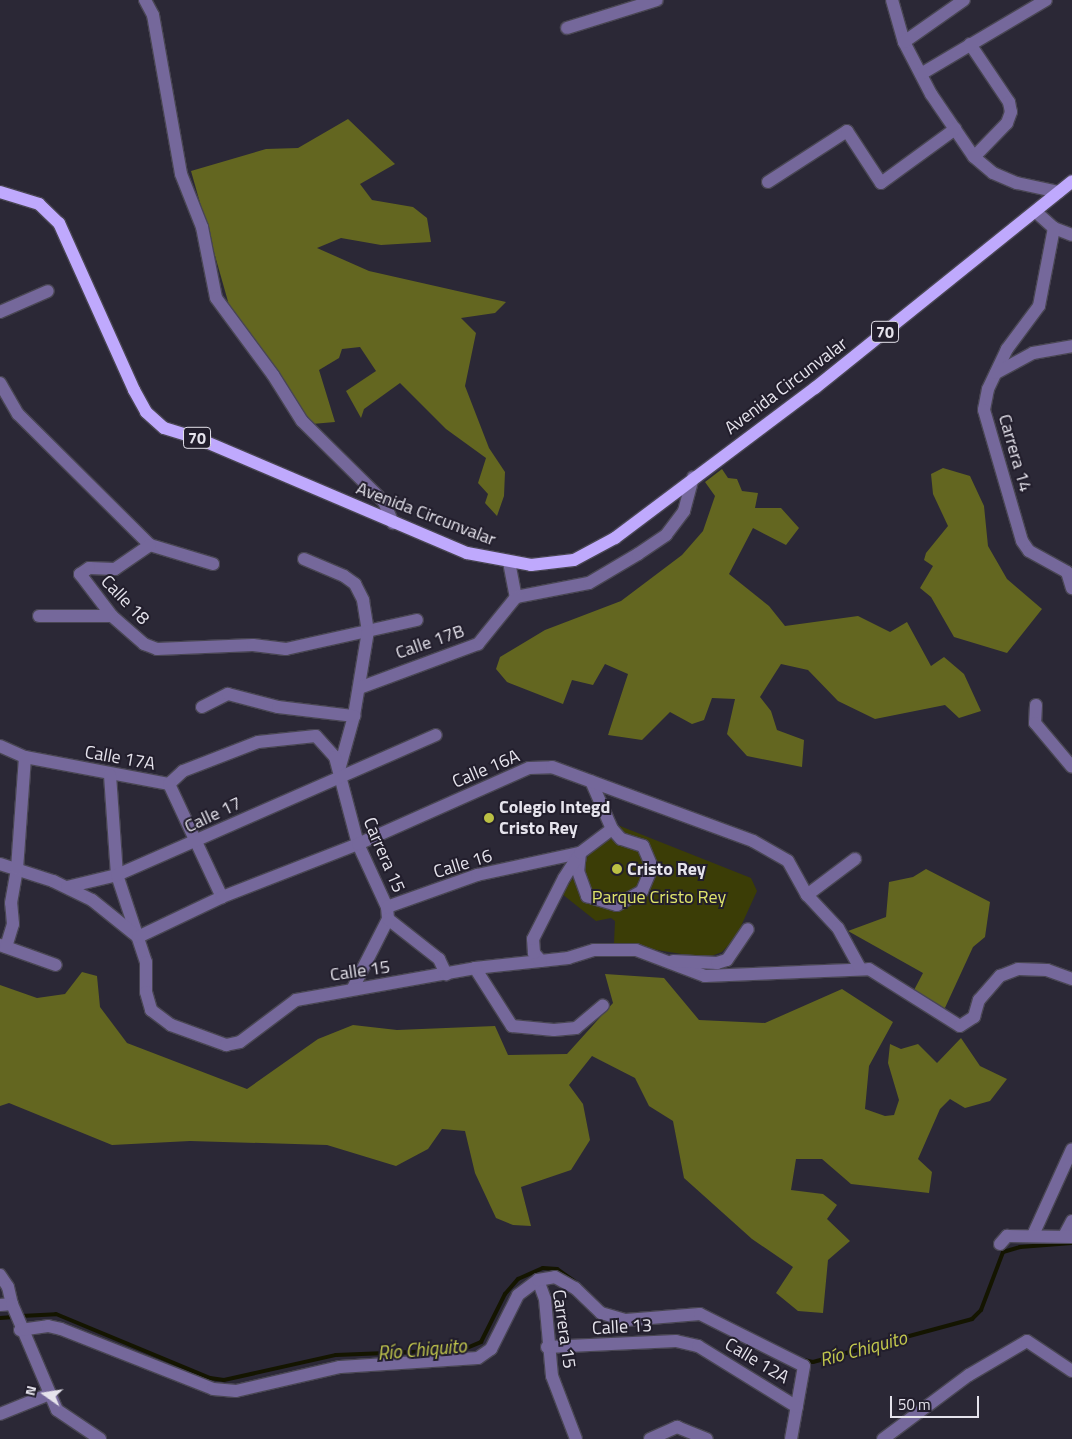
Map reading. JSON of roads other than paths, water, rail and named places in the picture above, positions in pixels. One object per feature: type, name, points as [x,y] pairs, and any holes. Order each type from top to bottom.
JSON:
[{"type":"main road","name":"Avenida Circunvalar","points":[[0,192],[38,204],[59,223],[134,390],[146,412],[164,428],[467,553],[509,562],[554,564],[591,553],[815,388],[1036,212],[1072,181]]},
{"type":"street","points":[[145,0],[153,15],[181,174],[202,227],[216,298],[318,440],[384,502],[393,523]]},
{"type":"street","points":[[567,28],[658,0]]},
{"type":"street","points":[[892,0],[904,42],[921,74],[974,157],[993,173],[1017,183],[1060,192]]},
{"type":"street","points":[[904,42],[964,0]]},
{"type":"street","points":[[921,74],[1046,0]]},
{"type":"street","points":[[970,44],[1009,102],[1011,112],[1007,123],[974,157]]},
{"type":"street","points":[[768,182],[847,131],[881,183],[955,129]]},
{"type":"street","points":[[1036,212],[1054,228],[1072,235]]},
{"type":"street","name":"Carrera 14","points":[[1054,228],[1038,306],[1018,331],[996,373],[984,410],[1022,541],[1029,552],[1067,572],[1072,588]]},
{"type":"street","points":[[0,312],[48,291]]},
{"type":"street","points":[[996,373],[1032,353],[1072,346]]},
{"type":"street","points":[[0,384],[18,414],[150,545],[213,564]]},
{"type":"street","points":[[509,562],[516,596],[589,583],[666,535],[684,512],[693,478]]},
{"type":"street","name":"Calle 18","points":[[150,545],[115,569],[89,568],[80,574],[112,616],[144,644],[157,649],[253,645],[286,649],[417,620]]},
{"type":"street","points":[[304,560],[355,584],[363,600],[368,631],[354,716],[337,777]]},
{"type":"street","name":"Calle 17B","points":[[359,688],[478,644],[516,596]]},
{"type":"street","points":[[39,616],[112,616]]},
{"type":"street","points":[[202,707],[228,694],[278,707],[354,716]]},
{"type":"street","points":[[1036,705],[1036,723],[1072,768]]},
{"type":"street","name":"Calle 17","points":[[67,887],[117,875],[436,735]]},
{"type":"street","name":"Carrera 15","points":[[316,736],[335,758],[337,777],[358,844],[388,913],[353,988]]},
{"type":"street","name":"Calle 17A","points":[[0,746],[26,756],[110,775],[169,784],[184,771],[258,742],[316,736]]},
{"type":"street","points":[[26,756],[18,869],[11,903],[13,924],[3,946],[56,965]]},
{"type":"street","name":"Calle 16A","points":[[138,937],[222,897],[358,844],[529,768],[552,767],[753,841],[788,861],[807,894],[838,928],[860,968]]},
{"type":"street","name":"Calle 15","points":[[110,775],[117,875],[146,962],[146,992],[151,1010],[177,1028],[226,1045],[240,1042],[296,1000],[353,988],[475,968],[568,958],[594,950],[636,950],[668,960]]},
{"type":"street","points":[[580,853],[578,871],[587,896],[617,905],[642,891],[652,867],[643,846],[621,839],[612,830],[591,781]]},
{"type":"street","points":[[169,784],[198,841],[222,897]]},
{"type":"street","points":[[541,961],[534,953],[532,939],[580,853],[612,830]]},
{"type":"street","name":"Calle 16","points":[[388,913],[477,875],[580,853]]},
{"type":"street","points":[[807,894],[855,859]]},
{"type":"street","points":[[0,864],[67,887],[92,900],[138,937]]},
{"type":"street","points":[[388,913],[439,959],[446,974]]},
{"type":"street","points":[[668,960],[717,964],[727,960],[748,929]]},
{"type":"street","points":[[668,960],[705,976],[869,969],[960,1026],[974,1017],[979,1000],[1000,976],[1018,969],[1047,970],[1072,979]]},
{"type":"street","points":[[475,968],[512,1026],[554,1030],[576,1028],[603,1006]]},
{"type":"street","points":[[1033,1234],[1072,1149]]},
{"type":"street","points":[[1000,1244],[1007,1236],[1033,1234],[1068,1237],[1072,1221]]},
{"type":"street","points":[[0,1275],[8,1287],[13,1315],[47,1395],[57,1410],[100,1439]]},
{"type":"street","points":[[13,1315],[61,1329],[213,1389],[236,1391],[340,1368],[478,1358],[491,1349],[518,1295],[546,1276],[566,1280],[593,1308],[626,1320],[700,1314],[804,1366],[792,1439]]},
{"type":"street","name":"Carrera 15","points":[[538,1280],[545,1299],[547,1347],[552,1376],[576,1439]]},
{"type":"street","name":"Calle 13","points":[[547,1347],[676,1341],[698,1346]]},
{"type":"street","points":[[884,1439],[969,1375],[1027,1341],[1072,1371]]},
{"type":"street","name":"Calle 12A","points":[[698,1346],[797,1407]]},
{"type":"street","points":[[0,1414],[47,1395]]},
{"type":"street","points":[[650,1439],[676,1427],[707,1439]]},
{"type":"waterway","name":"Río Chiquito","points":[[804,1360],[813,1362],[972,1319],[981,1310],[1003,1252],[1020,1247],[1072,1243]]},
{"type":"waterway","name":"Río Chiquito","points":[[21,1316],[56,1314],[210,1378],[224,1380],[336,1355],[462,1350],[481,1342],[505,1294],[518,1279],[543,1268],[557,1269],[574,1281]]},
{"type":"waterway","name":"Río Chiquito","points":[[0,1318],[14,1317]]},
{"type":"place","name":"Colegio Integd Cristo Rey","points":[[489,818]]},
{"type":"place","name":"Cristo Rey","points":[[617,869]]},
{"type":"park label","name":"Parque Cristo Rey","points":[[659,897]]}]
